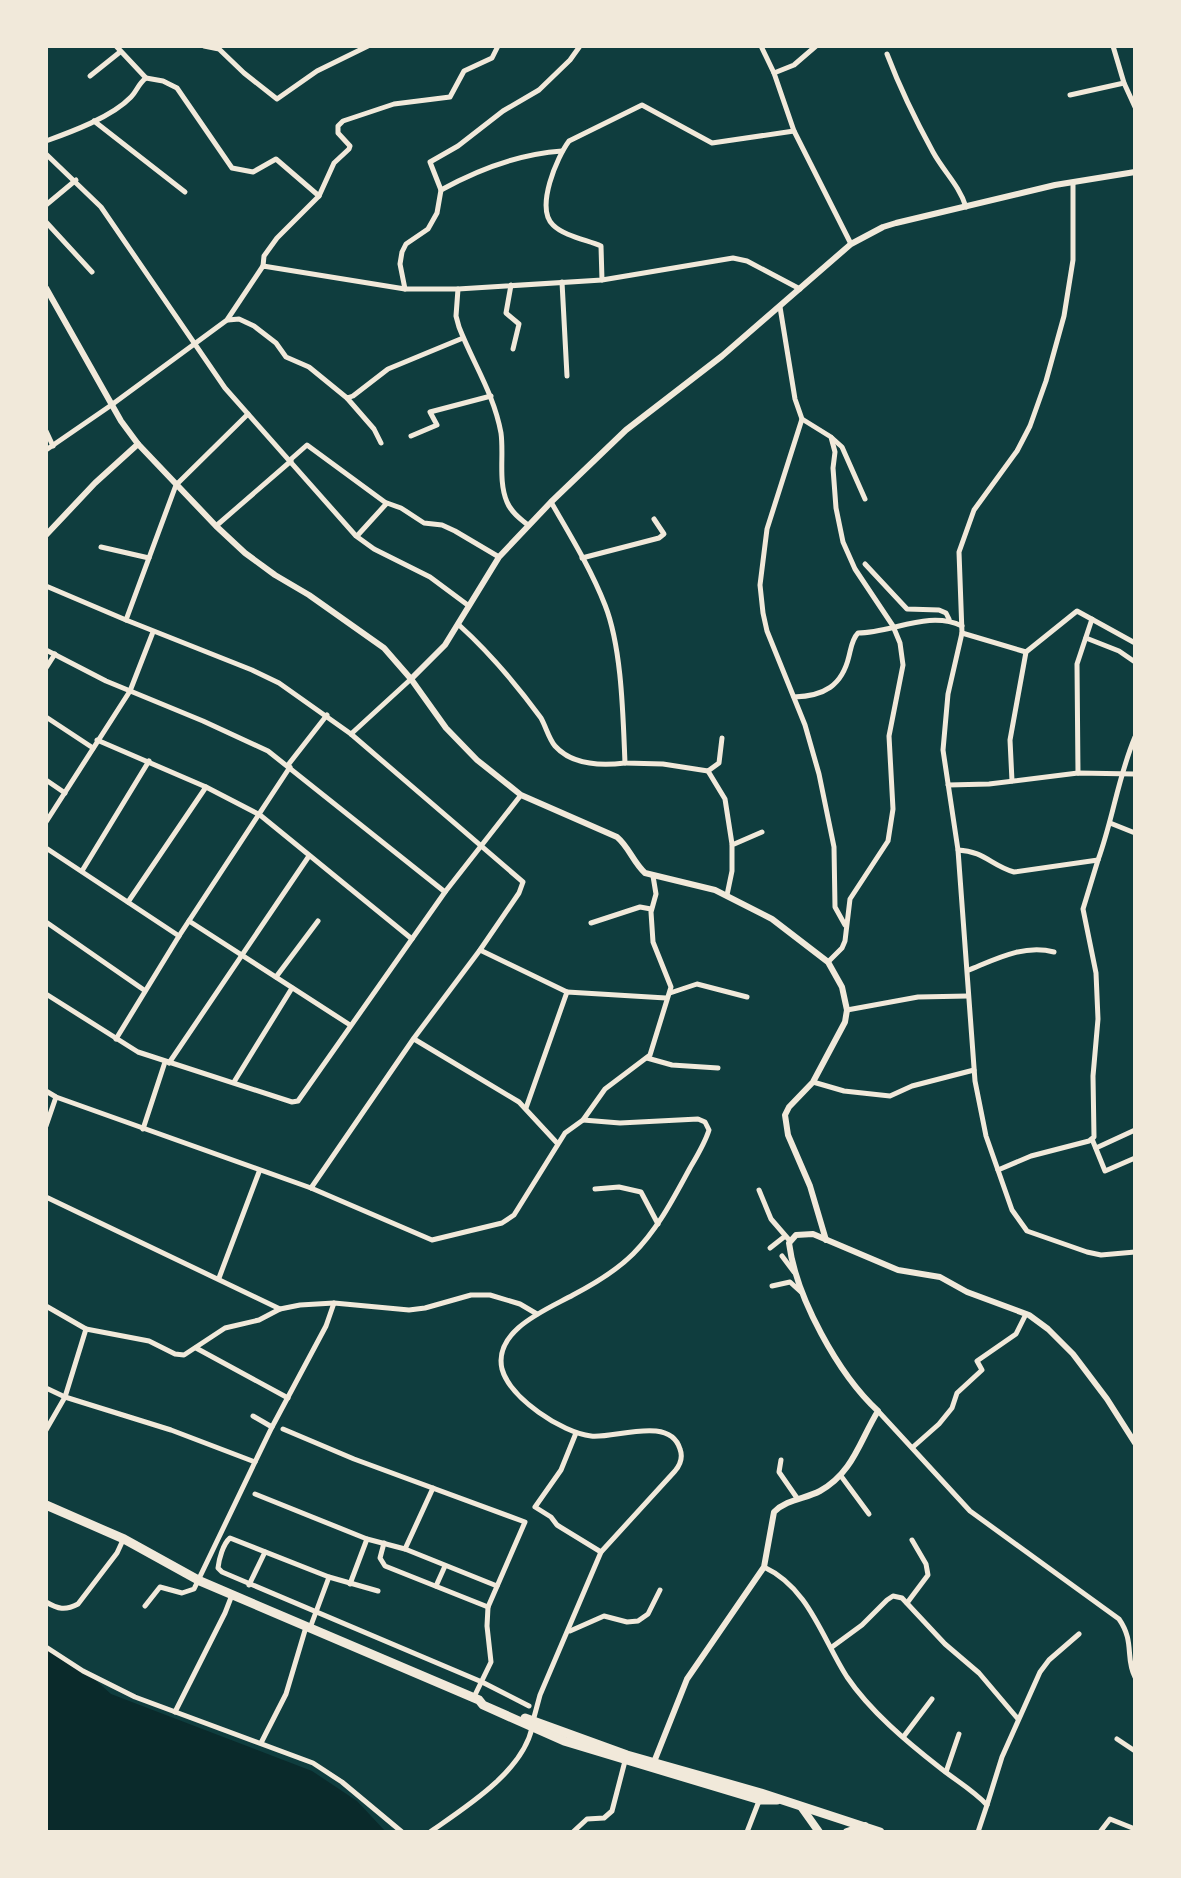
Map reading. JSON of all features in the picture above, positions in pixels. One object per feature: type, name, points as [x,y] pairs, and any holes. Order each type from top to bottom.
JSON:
[{"type":"highway","points":[[46,1505],[124,1539],[200,1581],[476,1699],[486,1700],[532,1725],[625,1761],[760,1800],[777,1800]]},
{"type":"highway","points":[[532,1725],[880,1832]]},
{"type":"main road","points":[[802,1808],[819,1832]]},
{"type":"main road","points":[[847,1832],[865,1826]]},
{"type":"street","points":[[204,46],[221,47],[267,93],[277,99],[317,71],[368,46]]},
{"type":"street","points":[[46,450],[227,320],[263,266],[264,256],[277,238],[319,196],[334,163],[349,149],[350,146],[338,133],[338,126],[343,121],[394,104],[450,97],[464,71],[492,58],[498,46]]},
{"type":"street","points":[[405,289],[400,264],[402,252],[406,244],[428,229],[437,213],[441,190],[430,162],[539,90],[580,46]]},
{"type":"street","points":[[761,46],[794,131],[851,244]]},
{"type":"street","points":[[774,73],[794,65],[816,46]]},
{"type":"street","points":[[1113,46],[1135,107]]},
{"type":"street","points":[[90,76],[118,49],[146,78],[177,88],[232,168],[253,172],[276,159],[319,196]]},
{"type":"street","points":[[887,54],[935,156],[957,186],[966,207]]},
{"type":"street","points":[[46,141],[94,121],[131,98],[138,84],[146,78]]},
{"type":"street","points":[[1070,95],[1124,83]]},
{"type":"street","points":[[602,280],[601,246],[559,229],[548,217],[547,189],[569,141],[642,105],[712,143],[794,131]]},
{"type":"street","points":[[94,121],[185,192]]},
{"type":"street","points":[[441,190],[466,176],[522,156],[562,151]]},
{"type":"street","points":[[46,154],[76,180],[112,221],[194,345],[248,414],[356,536],[374,549],[430,577],[470,607]]},
{"type":"street","points":[[351,734],[445,645],[499,557],[551,502],[626,430],[722,356],[851,244],[883,227],[1073,183],[1135,172]]},
{"type":"street","points":[[46,205],[76,180]]},
{"type":"street","points":[[1073,183],[1073,260],[1064,316],[1030,426],[1017,451],[974,510],[962,541],[958,562],[962,633],[948,694],[943,750],[958,850],[974,1070],[986,1136],[1017,1220],[1027,1231],[1101,1255],[1135,1252]]},
{"type":"street","points":[[46,222],[92,272]]},
{"type":"street","points":[[263,266],[405,289],[458,289],[602,280],[733,258],[747,261],[800,289]]},
{"type":"street","points":[[562,282],[567,376]]},
{"type":"street","points":[[511,285],[506,313],[519,324],[513,349]]},
{"type":"street","points":[[46,288],[110,406],[138,444],[245,553],[384,648],[411,679],[435,716],[477,760],[521,795],[617,837],[628,848],[638,866],[653,876],[727,895],[772,919],[828,962],[842,987],[847,1010],[845,1022],[813,1082],[789,1107],[785,1122],[792,1147],[810,1186],[826,1240]]},
{"type":"street","points":[[458,289],[456,316],[463,338],[491,396],[501,435],[502,474],[507,502],[528,525]]},
{"type":"street","points":[[780,307],[795,399],[802,419],[771,510],[760,585],[767,631],[805,725],[831,826],[835,907],[845,925]]},
{"type":"street","points":[[227,320],[239,319],[254,326],[276,343],[286,357],[309,367],[347,398],[374,429],[381,443]]},
{"type":"street","points":[[347,398],[388,369],[463,338]]},
{"type":"street","points":[[411,436],[437,425],[430,412],[491,396]]},
{"type":"street","points":[[126,620],[176,485],[248,414]]},
{"type":"street","points":[[802,419],[842,447],[865,499]]},
{"type":"street","points":[[46,431],[53,446]]},
{"type":"street","points":[[828,962],[842,948],[850,899],[884,848],[891,825],[893,772],[889,736],[903,665],[900,643],[893,626],[855,569],[843,542],[836,508],[835,452],[831,437]]},
{"type":"street","points":[[46,535],[95,483],[138,444]]},
{"type":"street","points":[[216,526],[307,445],[387,503],[424,523],[442,525],[455,531],[499,557]]},
{"type":"street","points":[[551,502],[582,558],[610,622],[625,763]]},
{"type":"street","points":[[356,536],[387,503]]},
{"type":"street","points":[[582,558],[659,538],[664,534],[663,530],[654,519]]},
{"type":"street","points":[[101,547],[149,558]]},
{"type":"street","points":[[865,564],[907,609],[939,610],[962,626]]},
{"type":"street","points":[[46,586],[279,683],[351,734],[523,882],[519,893],[480,950],[414,1038],[311,1188]]},
{"type":"street","points":[[1012,781],[1010,740],[1026,652],[1074,612],[1135,643]]},
{"type":"street","points":[[794,697],[820,693],[835,686],[845,670],[855,634],[949,619]]},
{"type":"street","points":[[1078,773],[1077,664],[1092,619]]},
{"type":"street","points":[[459,625],[481,645],[521,692],[544,724],[554,745],[577,759],[593,765],[663,764],[708,771],[719,763],[722,738]]},
{"type":"street","points":[[46,822],[130,691],[153,632]]},
{"type":"street","points":[[962,633],[1026,652]]},
{"type":"street","points":[[1086,638],[1119,651],[1135,662]]},
{"type":"street","points":[[46,650],[130,691],[253,744],[289,766],[445,892]]},
{"type":"street","points":[[46,668],[55,654]]},
{"type":"street","points":[[116,1039],[144,990],[289,766],[327,715]]},
{"type":"street","points":[[46,717],[93,748]]},
{"type":"street","points":[[1135,737],[1121,772],[1110,823],[1083,909],[1096,973],[1098,1019],[1092,1111],[1095,1132],[1092,1139],[1105,1171],[1135,1158]]},
{"type":"street","points":[[97,740],[206,787],[260,815],[412,939]]},
{"type":"street","points":[[82,871],[149,761]]},
{"type":"street","points":[[708,771],[725,799],[732,845],[732,871],[727,895]]},
{"type":"street","points":[[948,785],[1078,773],[1134,774]]},
{"type":"street","points":[[46,780],[65,793]]},
{"type":"street","points":[[128,902],[206,787]]},
{"type":"street","points":[[46,994],[138,1052],[292,1102],[298,1101],[445,892],[521,795]]},
{"type":"street","points":[[1110,823],[1135,833]]},
{"type":"street","points":[[732,845],[762,832]]},
{"type":"street","points":[[46,848],[179,936]]},
{"type":"street","points":[[958,850],[978,852],[1005,870],[1014,872],[1098,860]]},
{"type":"street","points":[[143,1129],[167,1062],[243,956],[309,856]]},
{"type":"street","points":[[46,1091],[259,1172],[311,1188],[426,1238],[438,1240],[509,1220],[557,1143],[569,1129],[583,1120],[605,1089],[647,1058],[653,1047],[670,980],[653,942],[651,909],[656,894],[653,876]]},
{"type":"street","points":[[591,923],[640,907],[651,909]]},
{"type":"street","points":[[189,921],[350,1025]]},
{"type":"street","points":[[276,977],[318,921]]},
{"type":"street","points":[[46,922],[144,990]]},
{"type":"street","points":[[480,950],[567,992],[668,996],[697,984],[747,997]]},
{"type":"street","points":[[969,970],[1014,952],[1054,952]]},
{"type":"street","points":[[234,1082],[293,987]]},
{"type":"street","points":[[526,1108],[567,992]]},
{"type":"street","points":[[847,1010],[918,997],[968,996]]},
{"type":"street","points":[[414,1038],[526,1108],[557,1143]]},
{"type":"street","points":[[647,1058],[672,1065],[718,1068]]},
{"type":"street","points":[[813,1082],[844,1091],[890,1096],[912,1086],[974,1070]]},
{"type":"street","points":[[46,1126],[56,1097]]},
{"type":"street","points":[[430,1832],[479,1797],[518,1761],[540,1695],[601,1552],[681,1461],[680,1449],[669,1434],[644,1431],[597,1436],[576,1433],[532,1407],[503,1372],[502,1355],[509,1339],[537,1314],[614,1270],[658,1225],[709,1134],[709,1127],[698,1119],[620,1123],[583,1120]]},
{"type":"street","points":[[1096,1148],[1135,1130]]},
{"type":"street","points":[[998,1170],[1031,1156],[1092,1139]]},
{"type":"street","points":[[219,1278],[259,1172]]},
{"type":"street","points":[[595,1189],[619,1187],[639,1190],[658,1225]]},
{"type":"street","points":[[759,1190],[771,1219],[787,1239],[801,1293],[835,1354],[861,1392],[978,1518],[1119,1619],[1127,1630],[1130,1667],[1135,1677]]},
{"type":"street","points":[[46,1197],[280,1309]]},
{"type":"street","points":[[770,1248],[803,1233],[898,1270],[940,1277],[977,1296],[1026,1314],[1048,1329],[1073,1354],[1135,1443]]},
{"type":"street","points":[[782,1256],[794,1272]]},
{"type":"street","points":[[772,1286],[790,1282],[801,1293]]},
{"type":"street","points":[[46,1306],[86,1329],[149,1341],[175,1354],[184,1355],[225,1328],[259,1320],[280,1309],[334,1303],[409,1310],[471,1295],[490,1295],[520,1304],[537,1314]]},
{"type":"street","points":[[145,1606],[160,1587],[190,1592],[200,1581],[272,1427],[326,1326],[334,1303]]},
{"type":"street","points":[[912,1448],[939,1424],[952,1408],[957,1393],[982,1370],[977,1361],[1016,1334],[1026,1314]]},
{"type":"street","points":[[46,1430],[65,1397],[86,1329]]},
{"type":"street","points":[[196,1348],[288,1398]]},
{"type":"street","points":[[46,1388],[255,1462]]},
{"type":"street","points":[[654,1762],[687,1679],[764,1567],[774,1512],[797,1498],[817,1492],[841,1476],[866,1437],[878,1411]]},
{"type":"street","points":[[253,1416],[272,1427]]},
{"type":"street","points":[[283,1429],[525,1522],[488,1607],[491,1662],[476,1699]]},
{"type":"street","points":[[576,1433],[561,1470],[535,1507],[557,1525],[601,1552]]},
{"type":"street","points":[[781,1460],[779,1472],[797,1498]]},
{"type":"street","points":[[841,1476],[869,1514]]},
{"type":"street","points":[[405,1549],[433,1488]]},
{"type":"street","points":[[255,1494],[367,1539],[405,1549],[497,1587]]},
{"type":"street","points":[[378,1591],[329,1577],[230,1538],[226,1541],[218,1568],[249,1585],[482,1682],[529,1706]]},
{"type":"street","points":[[46,1602],[61,1609],[78,1604],[124,1539]]},
{"type":"street","points":[[350,1584],[367,1539]]},
{"type":"street","points":[[907,1603],[928,1575],[926,1564],[912,1540]]},
{"type":"street","points":[[384,1543],[380,1558],[382,1564],[488,1607]]},
{"type":"street","points":[[249,1585],[265,1552]]},
{"type":"street","points":[[436,1586],[445,1566]]},
{"type":"street","points":[[764,1567],[796,1591],[832,1647],[846,1676],[868,1703],[987,1805]]},
{"type":"street","points":[[261,1743],[286,1694],[308,1627],[329,1577]]},
{"type":"street","points":[[569,1632],[604,1616],[627,1622],[638,1621],[648,1614],[660,1590]]},
{"type":"street","points":[[175,1712],[232,1595]]},
{"type":"street","points":[[832,1647],[893,1596],[907,1603],[945,1644],[979,1673],[1018,1719]]},
{"type":"street","points":[[978,1832],[1002,1757],[1040,1672],[1079,1634]]},
{"type":"street","points":[[46,1647],[115,1688],[325,1770],[393,1828],[402,1832]]},
{"type":"street","points":[[904,1736],[932,1699]]},
{"type":"street","points":[[946,1772],[959,1734]]},
{"type":"street","points":[[1117,1739],[1135,1751]]},
{"type":"street","points":[[573,1832],[587,1819],[604,1818],[612,1811],[625,1761]]},
{"type":"street","points":[[747,1832],[760,1800]]},
{"type":"street","points":[[1100,1832],[1110,1819],[1135,1829]]},
{"type":"water","points":[[46,1648],[92,1677],[111,1694],[312,1771],[357,1801],[386,1832],[46,1832]]}]
